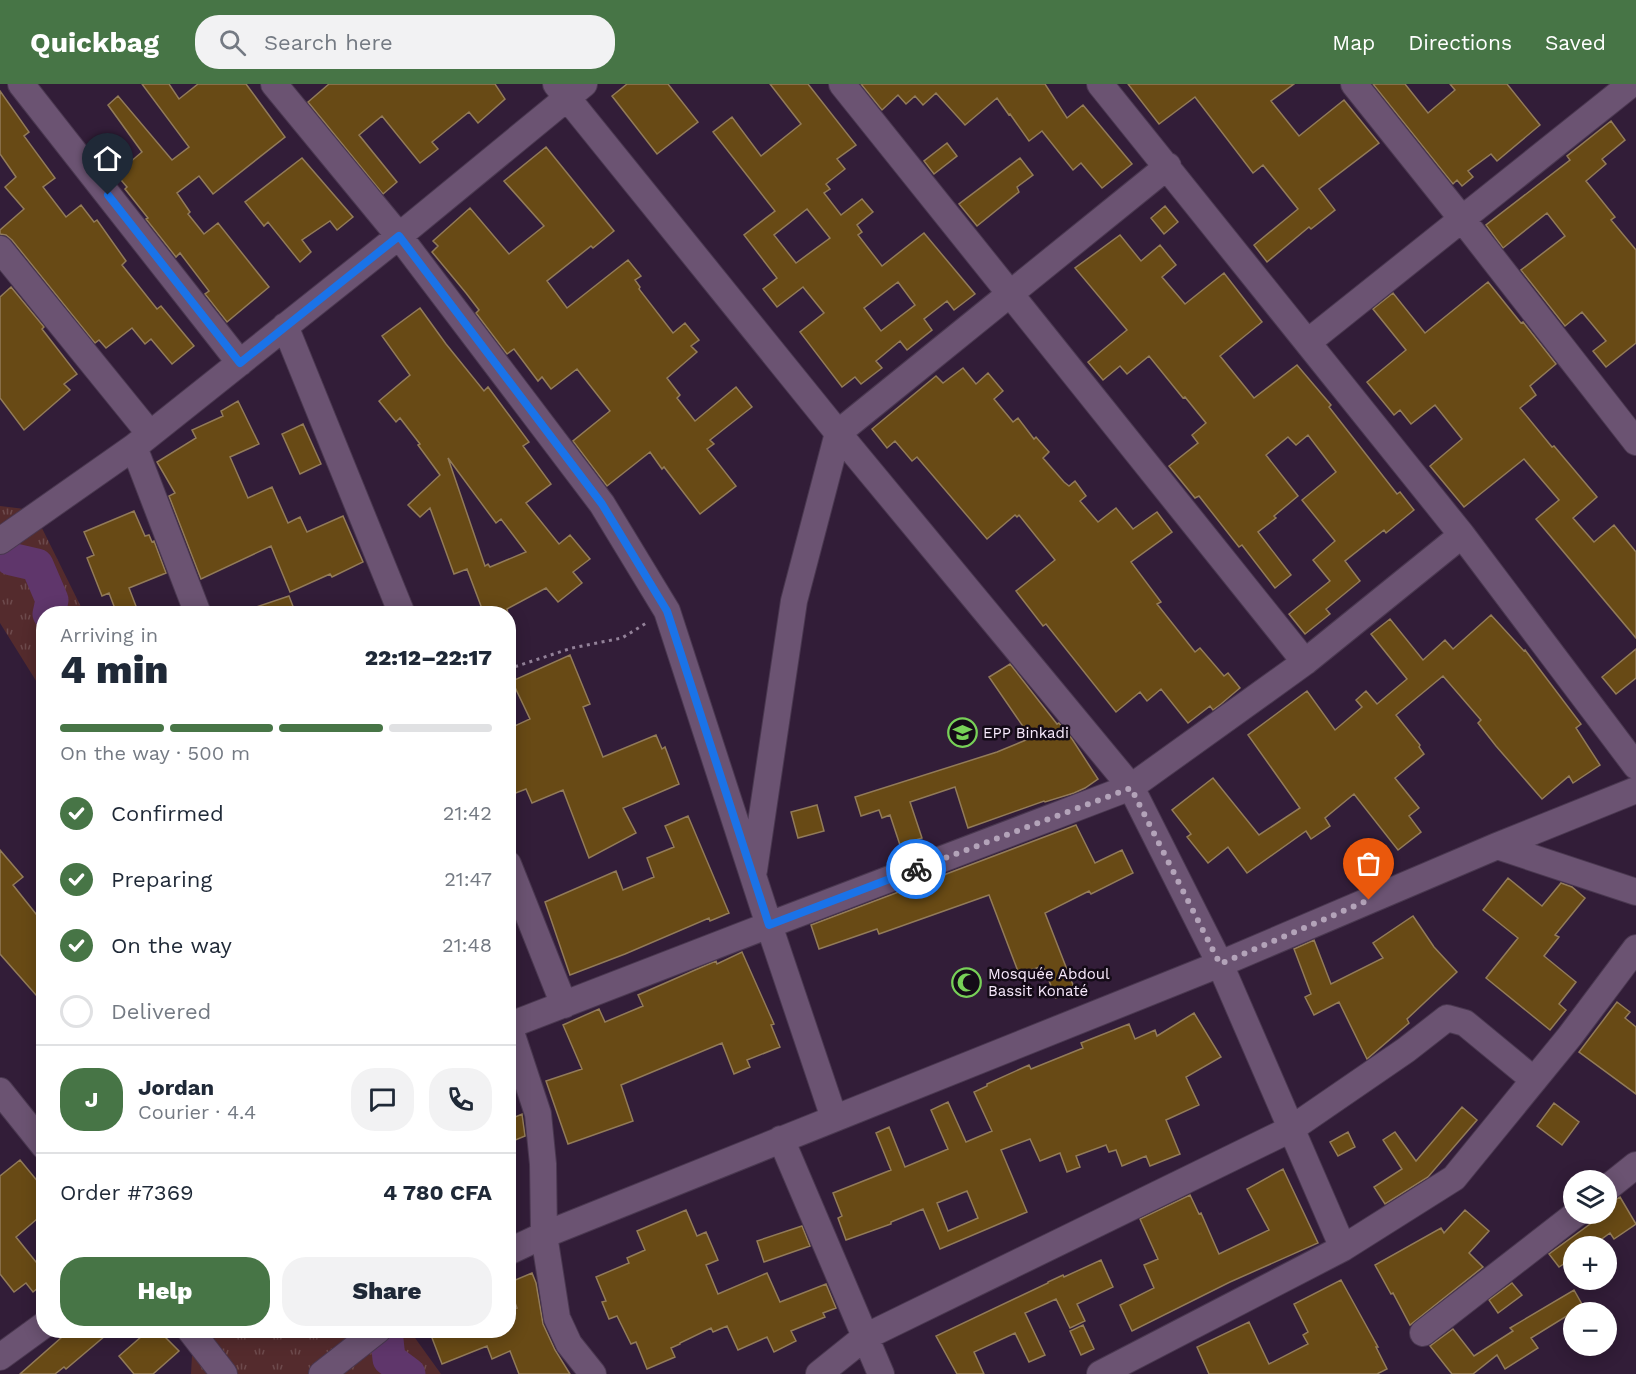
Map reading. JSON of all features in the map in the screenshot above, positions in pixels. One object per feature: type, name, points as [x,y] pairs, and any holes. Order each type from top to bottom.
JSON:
[{"type":"street","points":[[21,84],[240,363]]},
{"type":"street","points":[[274,84],[399,236],[602,504],[667,611],[834,1118]]},
{"type":"street","points":[[842,84],[1305,662]]},
{"type":"street","points":[[1100,84],[1462,535],[1636,766]]},
{"type":"street","points":[[1354,84],[1636,442]]},
{"type":"street","points":[[1308,342],[1631,84]]},
{"type":"street","points":[[0,541],[142,441],[240,363],[399,236],[569,88],[838,433],[1131,788],[1220,964],[1343,1248]]},
{"type":"street","points":[[753,876],[794,602],[838,433],[1168,166]]},
{"type":"street","points":[[0,249],[142,441],[195,606]]},
{"type":"street","points":[[285,326],[399,606]]},
{"type":"street","points":[[516,1023],[1131,788],[1305,662],[1462,535]]},
{"type":"street","points":[[516,1248],[781,1139],[1220,964],[1497,846],[1636,790]]},
{"type":"street","points":[[1497,846],[1636,892]]},
{"type":"street","points":[[516,884],[564,1005]]},
{"type":"street","points":[[1100,1374],[1343,1248],[1454,1179],[1570,1036],[1636,948]]},
{"type":"street","points":[[819,1374],[865,1337],[1291,1129],[1406,1050],[1447,1018],[1465,1023],[1534,1080]]},
{"type":"street","points":[[516,1047],[538,1114],[543,1164],[544,1235],[557,1318],[569,1344],[593,1374]]},
{"type":"street","points":[[0,1091],[36,1136]]},
{"type":"street","points":[[781,1139],[881,1374]]},
{"type":"street","points":[[1617,1180],[1636,1165]]},
{"type":"street","points":[[1423,1333],[1563,1224]]},
{"type":"street","points":[[0,1358],[36,1331]]},
{"type":"street","points":[[195,1338],[224,1374]]},
{"type":"street","points":[[322,1374],[368,1338]]},
{"type":"path","points":[[516,666],[572,648],[622,638],[667,611]]},
{"type":"green space","points":[[0,506],[33,510],[81,606],[36,606],[36,681],[0,623]]},
{"type":"green space","points":[[215,1338],[415,1338],[441,1374],[191,1374],[192,1356]]},
{"type":"building","points":[[142,84],[169,84],[179,99],[198,84],[246,84],[285,137],[213,194],[199,176],[177,193],[190,212],[188,214],[204,234],[218,223],[269,287],[227,322],[205,294],[209,291],[180,253],[176,257],[146,219],[148,218],[116,174],[142,152],[108,105],[118,96],[172,160],[189,147]]},
{"type":"building","points":[[329,84],[495,84],[505,99],[478,123],[469,112],[432,142],[438,149],[420,163],[382,116],[359,135],[397,182],[383,194],[308,102]]},
{"type":"building","points":[[627,84],[668,84],[698,122],[657,154],[612,96]]},
{"type":"building","points":[[770,84],[808,84],[856,145],[837,159],[845,169],[826,184],[830,189],[824,193],[841,215],[862,199],[873,212],[857,225],[862,232],[858,235],[882,266],[924,233],[975,294],[954,310],[947,301],[924,319],[932,330],[907,350],[900,341],[876,361],[882,368],[861,384],[855,377],[842,387],[800,332],[824,313],[803,287],[777,307],[763,289],[777,278],[744,235],[775,211],[713,132],[732,117],[761,156],[801,124]],"holes":[[[807,209],[830,238],[796,263],[774,235]],[[898,282],[915,305],[881,331],[864,308]]]},
{"type":"building","points":[[861,84],[1045,84],[1067,118],[1083,105],[1132,164],[1102,188],[1081,163],[1073,170],[1042,131],[1029,141],[997,98],[965,125],[936,93],[923,105],[915,96],[906,104],[898,95],[882,110]]},
{"type":"building","points":[[1128,84],[1294,84],[1271,101],[1299,136],[1344,100],[1379,143],[1319,189],[1335,210],[1311,229],[1309,227],[1267,262],[1254,245],[1298,209],[1263,165],[1253,173],[1195,97],[1159,124]]},
{"type":"building","points":[[1373,84],[1405,84],[1428,113],[1455,90],[1450,84],[1507,84],[1540,125],[1497,161],[1491,154],[1468,171],[1473,177],[1462,186],[1457,180],[1453,184]]},
{"type":"building","points":[[0,91],[29,132],[24,136],[55,178],[43,187],[66,217],[81,205],[94,222],[97,220],[126,261],[122,265],[157,309],[161,306],[194,346],[172,364],[151,339],[145,344],[132,328],[106,348],[99,340],[95,343],[12,240],[0,234],[0,230],[24,209],[5,187],[16,177],[0,154]]},
{"type":"building","points":[[1611,121],[1625,140],[1602,159],[1606,164],[1586,181],[1615,217],[1611,220],[1636,250],[1636,343],[1606,367],[1593,351],[1606,341],[1582,312],[1565,326],[1521,270],[1565,236],[1547,213],[1503,248],[1486,225],[1570,160],[1567,156]]},
{"type":"building","points":[[947,143],[957,156],[934,174],[924,161]]},
{"type":"building","points":[[546,147],[614,231],[547,281],[567,308],[628,260],[641,276],[635,280],[639,289],[673,333],[685,323],[699,340],[691,346],[697,352],[667,378],[680,395],[677,398],[695,421],[736,387],[752,407],[710,440],[714,444],[707,449],[736,486],[700,514],[650,452],[607,486],[573,441],[610,411],[577,369],[551,389],[542,377],[538,381],[514,349],[507,354],[476,313],[479,310],[432,252],[438,246],[433,241],[470,208],[509,254],[544,226],[504,181]]},
{"type":"building","points":[[302,158],[353,217],[337,230],[330,221],[302,240],[311,252],[300,262],[268,222],[264,226],[245,202]]},
{"type":"building","points":[[1020,158],[1033,175],[1017,187],[1019,192],[977,226],[959,204]]},
{"type":"building","points":[[1165,206],[1178,222],[1164,234],[1151,218]]},
{"type":"building","points":[[1120,235],[1141,261],[1160,245],[1176,265],[1162,277],[1185,304],[1224,273],[1262,322],[1220,356],[1254,398],[1297,365],[1331,405],[1329,407],[1397,494],[1400,492],[1414,510],[1386,533],[1384,530],[1345,561],[1360,581],[1326,609],[1330,614],[1305,634],[1289,614],[1330,581],[1313,560],[1335,541],[1302,500],[1336,472],[1308,435],[1296,445],[1288,437],[1266,455],[1298,496],[1258,532],[1291,575],[1275,588],[1242,545],[1239,547],[1199,496],[1195,498],[1169,466],[1198,443],[1192,435],[1206,423],[1185,397],[1183,398],[1149,356],[1127,374],[1120,366],[1103,380],[1088,362],[1127,330],[1075,268]]},
{"type":"building","points":[[1488,282],[1556,364],[1530,386],[1536,395],[1520,408],[1597,497],[1573,518],[1594,542],[1614,525],[1636,552],[1636,638],[1536,519],[1559,500],[1524,459],[1464,507],[1430,466],[1462,439],[1435,405],[1411,424],[1400,410],[1394,415],[1367,382],[1406,350],[1373,309],[1393,293],[1425,333]]},
{"type":"building","points":[[11,287],[44,327],[42,329],[77,374],[64,384],[70,390],[24,430],[0,398],[0,297]]},
{"type":"building","points":[[420,308],[484,391],[488,387],[529,442],[523,446],[551,484],[526,503],[559,544],[570,535],[590,559],[573,572],[582,583],[558,602],[546,588],[513,606],[481,606],[467,569],[454,574],[430,508],[420,517],[408,505],[440,475],[400,418],[396,422],[379,401],[410,375],[382,336]],"holes":[[[448,458],[496,523],[501,519],[526,552],[490,567],[488,564],[485,566]]]},
{"type":"building","points":[[963,368],[976,384],[988,373],[1003,391],[994,399],[1013,422],[1018,418],[1034,439],[1036,437],[1049,452],[1043,458],[1064,482],[1069,486],[1075,481],[1086,496],[1080,501],[1098,522],[1116,508],[1133,529],[1157,512],[1172,532],[1131,562],[1161,602],[1157,604],[1195,652],[1200,648],[1224,676],[1228,673],[1240,688],[1213,710],[1210,706],[1188,723],[1161,689],[1147,701],[1140,692],[1116,712],[1046,624],[1043,626],[1016,591],[1055,560],[1019,515],[1017,517],[1015,515],[987,539],[917,457],[912,461],[895,441],[887,448],[872,429],[936,376],[943,383]]},
{"type":"building","points":[[238,401],[259,444],[230,457],[248,498],[272,487],[288,523],[300,517],[307,532],[343,516],[363,562],[332,577],[330,574],[290,592],[271,546],[201,579],[169,496],[175,493],[157,462],[196,438],[192,430],[223,416],[221,411]]},
{"type":"building","points":[[303,424],[321,464],[300,474],[282,434]]},
{"type":"building","points":[[134,511],[145,536],[149,535],[152,542],[154,541],[166,573],[129,588],[136,606],[114,606],[109,593],[102,596],[87,558],[94,555],[84,532]]},
{"type":"building","points":[[289,596],[293,606],[259,606]]},
{"type":"building","points":[[1491,615],[1525,650],[1581,724],[1576,728],[1600,765],[1573,783],[1569,776],[1542,799],[1496,746],[1478,723],[1481,720],[1443,676],[1396,715],[1420,745],[1424,754],[1395,778],[1419,808],[1409,816],[1421,832],[1398,850],[1354,794],[1325,818],[1330,826],[1311,839],[1306,831],[1247,873],[1228,847],[1208,863],[1187,837],[1191,834],[1172,810],[1213,778],[1259,835],[1300,808],[1248,735],[1307,691],[1335,730],[1362,707],[1356,700],[1366,691],[1377,704],[1407,679],[1371,634],[1390,619],[1423,660],[1445,640],[1453,649]]},
{"type":"building","points":[[1636,649],[1636,678],[1616,694],[1602,677]]},
{"type":"building","points":[[570,655],[590,704],[583,707],[603,757],[656,735],[662,749],[665,747],[679,784],[623,808],[636,833],[589,858],[563,790],[532,803],[526,789],[516,793],[516,725],[530,719],[516,689],[516,679]]},
{"type":"building","points":[[1010,664],[1057,724],[1059,723],[1072,739],[1098,779],[1074,793],[1044,801],[968,828],[955,787],[910,802],[922,838],[900,845],[890,815],[882,818],[879,810],[861,816],[855,797],[997,752],[1031,738],[989,677]]},
{"type":"building","points":[[817,805],[824,831],[798,838],[791,812]]},
{"type":"building","points":[[688,816],[729,913],[710,921],[709,918],[570,975],[545,902],[616,871],[623,890],[654,877],[647,858],[674,847],[665,826]]},
{"type":"building","points":[[1076,825],[1095,863],[1122,850],[1133,873],[1091,894],[1089,891],[1045,913],[1075,990],[1056,998],[1043,966],[1019,974],[989,895],[879,934],[877,929],[819,949],[811,925]]},
{"type":"building","points":[[0,850],[23,877],[13,885],[36,914],[36,995],[0,954]]},
{"type":"building","points":[[1508,878],[1542,906],[1561,883],[1572,887],[1585,898],[1555,935],[1559,937],[1544,956],[1576,982],[1559,1004],[1566,1010],[1550,1030],[1486,978],[1518,938],[1483,910]]},
{"type":"building","points":[[1413,916],[1434,947],[1457,972],[1407,1019],[1409,1023],[1367,1059],[1339,1002],[1314,1015],[1305,997],[1311,994],[1294,949],[1314,940],[1331,984],[1383,958],[1373,943]]},
{"type":"building","points":[[742,952],[774,1024],[771,1025],[780,1047],[747,1060],[750,1067],[734,1074],[722,1043],[621,1085],[633,1121],[568,1144],[546,1081],[582,1069],[563,1025],[599,1009],[605,1022],[643,1006],[638,995]]},
{"type":"building","points":[[1617,1002],[1630,1012],[1625,1018],[1636,1027],[1636,1094],[1579,1052]]},
{"type":"building","points":[[1194,1013],[1221,1057],[1186,1077],[1199,1105],[1166,1120],[1180,1154],[1150,1166],[1146,1156],[1122,1166],[1116,1150],[1109,1152],[1106,1145],[1076,1156],[1080,1167],[1067,1172],[1060,1153],[1040,1161],[1030,1139],[1001,1150],[1027,1212],[940,1249],[923,1209],[891,1222],[891,1224],[846,1240],[838,1218],[842,1216],[833,1193],[891,1170],[876,1133],[889,1127],[905,1167],[948,1149],[931,1110],[948,1102],[966,1142],[992,1131],[974,1092],[987,1084],[1029,1065],[1031,1069],[1083,1048],[1081,1043],[1129,1024],[1135,1039],[1155,1030],[1157,1036]],"holes":[[[967,1191],[978,1218],[948,1231],[937,1203]]]},
{"type":"building","points":[[1554,1103],[1579,1122],[1562,1145],[1537,1126]]},
{"type":"building","points":[[1462,1107],[1477,1120],[1428,1177],[1385,1204],[1374,1187],[1402,1169],[1383,1140],[1395,1132],[1416,1161]]},
{"type":"building","points":[[522,1114],[525,1136],[516,1140],[516,1117]]},
{"type":"building","points":[[1348,1132],[1355,1147],[1338,1156],[1330,1142]]},
{"type":"building","points":[[20,1160],[36,1179],[36,1220],[16,1237],[36,1262],[36,1290],[33,1292],[26,1283],[14,1292],[0,1274],[0,1176]]},
{"type":"building","points":[[1283,1169],[1318,1243],[1230,1282],[1132,1331],[1120,1305],[1154,1288],[1144,1265],[1158,1259],[1140,1219],[1190,1195],[1199,1214],[1201,1213],[1219,1254],[1269,1230],[1247,1189]]},
{"type":"building","points":[[1620,1197],[1636,1224],[1617,1237],[1610,1233],[1606,1236],[1574,1236],[1590,1224],[1617,1224],[1617,1199]]},
{"type":"building","points":[[686,1210],[697,1236],[706,1232],[718,1260],[706,1265],[718,1294],[767,1273],[780,1302],[826,1284],[836,1308],[823,1313],[825,1317],[791,1331],[796,1341],[774,1352],[767,1337],[738,1350],[727,1326],[713,1332],[711,1328],[671,1348],[675,1357],[647,1369],[636,1342],[631,1344],[617,1316],[609,1319],[602,1302],[606,1301],[596,1277],[629,1263],[627,1258],[645,1250],[637,1231]]},
{"type":"building","points":[[1465,1210],[1489,1231],[1469,1253],[1483,1267],[1410,1325],[1375,1265],[1441,1228],[1444,1233]]},
{"type":"building","points":[[802,1226],[810,1246],[764,1262],[757,1241]]},
{"type":"building","points":[[1563,1244],[1563,1264],[1559,1267],[1549,1254]]},
{"type":"building","points":[[1101,1260],[1113,1287],[1077,1304],[1085,1321],[1070,1328],[1056,1299],[1025,1313],[1045,1355],[1029,1362],[1015,1333],[974,1352],[984,1374],[957,1374],[936,1336],[1063,1275],[1064,1277]]},
{"type":"building","points":[[532,1273],[536,1283],[543,1324],[570,1374],[519,1374],[510,1351],[492,1359],[487,1346],[442,1364],[432,1338],[516,1338],[516,1280]]},
{"type":"building","points":[[1341,1280],[1378,1347],[1376,1347],[1387,1369],[1377,1374],[1209,1374],[1197,1347],[1249,1322],[1269,1364],[1308,1344],[1303,1335],[1308,1332],[1294,1304]]},
{"type":"building","points":[[1512,1283],[1522,1295],[1498,1313],[1489,1300]]},
{"type":"building","points":[[1574,1290],[1581,1302],[1563,1302],[1563,1318],[1531,1338],[1538,1348],[1505,1369],[1497,1355],[1473,1374],[1452,1374],[1430,1346],[1453,1329],[1474,1356],[1513,1331],[1510,1328]]},
{"type":"building","points":[[1083,1325],[1094,1349],[1081,1355],[1070,1331]]},
{"type":"building","points":[[61,1338],[103,1338],[66,1369],[64,1367],[55,1374],[20,1374]]},
{"type":"building","points":[[140,1338],[166,1338],[179,1351],[153,1374],[134,1374],[119,1356]]},
{"type":"waterway","points":[[11,559],[37,565],[52,600],[51,606]]},
{"type":"waterway","points":[[387,1338],[389,1359],[409,1374]]},
{"type":"way so far","points":[[916,869],[1131,788],[1220,964],[1369,900]]},
{"type":"place","name":"EPP Binkadi","points":[[962,733]]},
{"type":"place","name":"Mosquée Abdoul Bassit Konaté","points":[[967,983]]},
{"type":"route","points":[[108,195],[240,363],[399,236],[602,504],[667,611],[769,925],[916,869]]}]
